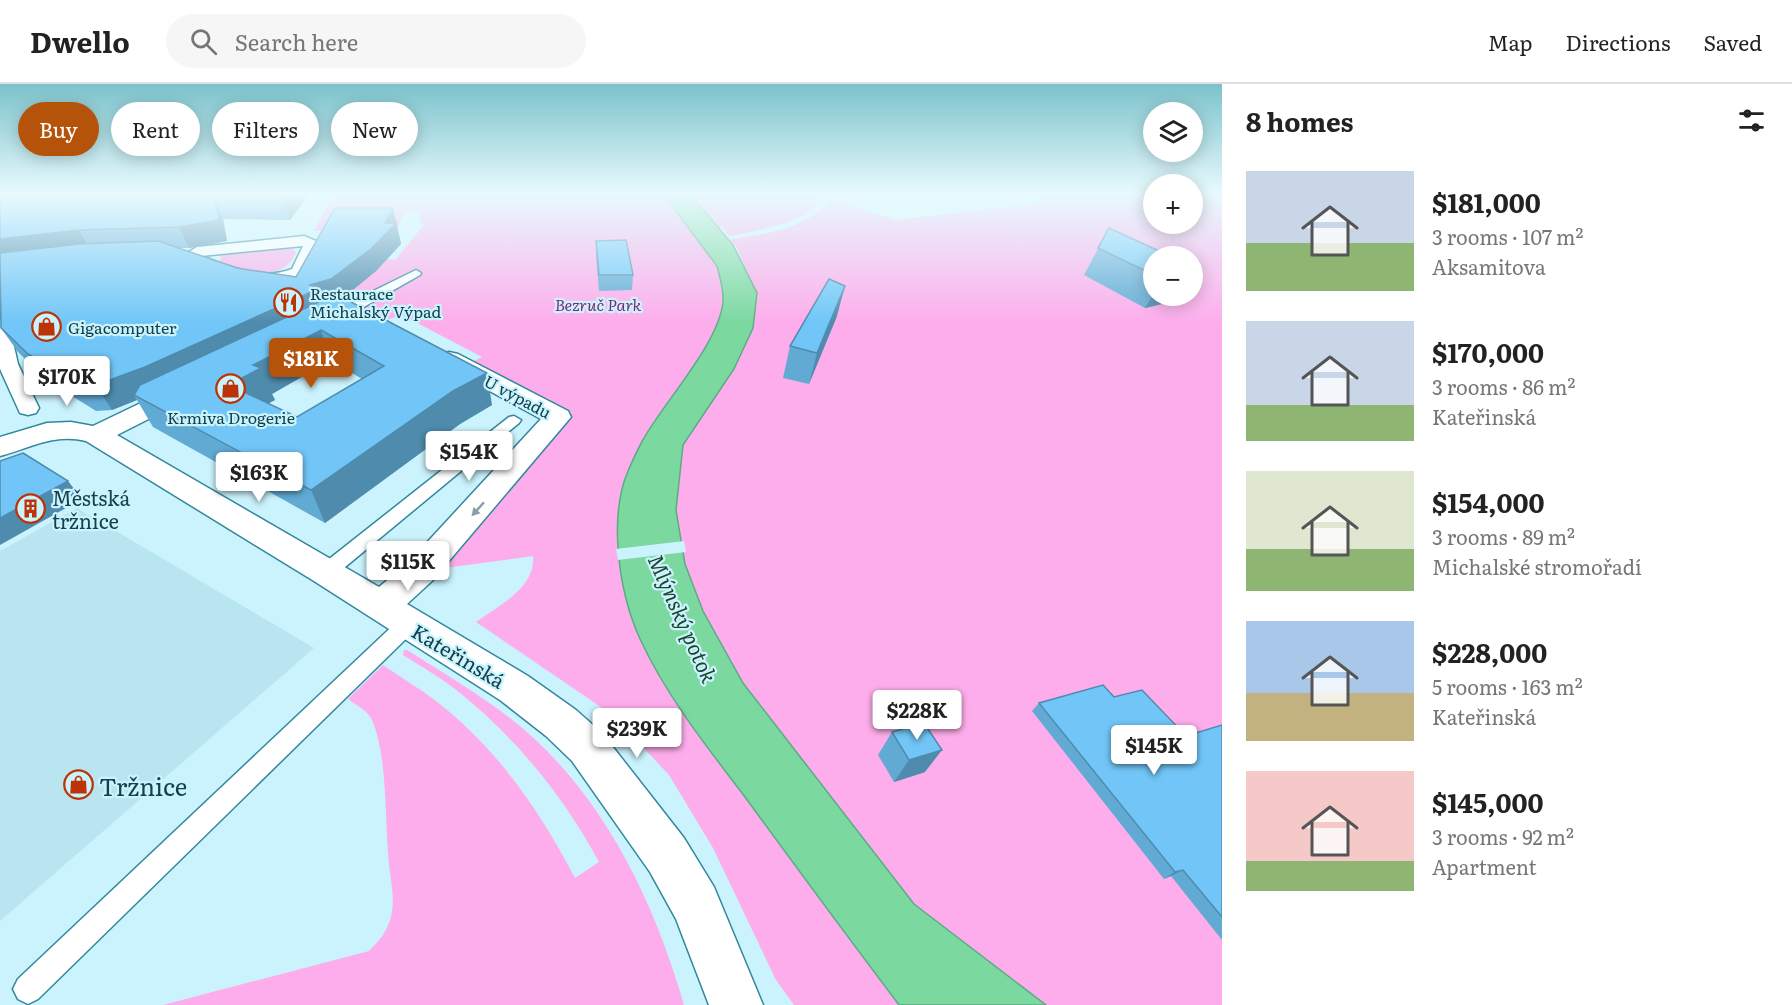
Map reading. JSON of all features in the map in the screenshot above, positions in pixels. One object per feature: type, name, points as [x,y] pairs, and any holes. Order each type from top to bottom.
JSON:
[{"type":"street","points":[[170,255],[189,255],[282,242],[299,241],[311,244],[302,268],[286,285],[249,278],[190,259],[189,255]]},
{"type":"street","points":[[0,324],[8,364],[31,421]]},
{"type":"street","name":"U výpadu","points":[[394,615],[413,578],[475,513],[558,417],[427,348]]},
{"type":"street","points":[[96,435],[206,381]]},
{"type":"street","name":"Kateřinská","points":[[0,447],[31,421],[96,435],[326,572],[514,688],[561,723],[587,747],[667,855],[704,924],[736,1005]]},
{"type":"lane","points":[[351,316],[355,305],[416,273]]},
{"type":"lane","points":[[326,572],[514,420]]},
{"type":"lane","points":[[28,989],[394,615]]},
{"type":"shaded area","name":"Tržnice","points":[[77,508],[314,648],[0,921],[0,551]]},
{"type":"green space","name":"Bezruč Park","points":[[414,237],[695,237],[717,266],[756,293],[736,246],[729,240],[745,237],[1222,237],[1222,1005],[1046,1005],[914,904],[892,877],[941,1005],[794,1005],[776,980],[713,848],[669,775],[614,716],[476,622],[504,603],[522,587],[532,567],[533,556],[438,569],[572,412],[559,408],[470,363],[482,357],[402,315],[389,319],[348,301],[341,295],[374,272],[387,259],[395,260]]},
{"type":"green space","points":[[290,247],[296,252],[290,262],[273,272],[251,271],[220,261],[221,256],[230,252]]},
{"type":"green space","points":[[404,650],[459,683],[510,718],[542,746],[571,777],[619,847],[639,885],[656,924],[684,1005],[163,1005],[369,951],[382,936],[391,917],[393,901],[383,767],[377,734],[370,716],[348,699],[383,665],[458,719],[498,760],[532,805],[575,878],[599,862],[555,792],[520,750],[460,693],[403,655]]},
{"type":"water","name":"Mlýnský potok","points":[[695,237],[726,237],[733,245],[757,293],[753,328],[734,369],[683,445],[676,510],[685,564],[703,611],[743,683],[914,904],[1046,1005],[899,1005],[688,721],[662,681],[640,639],[626,600],[619,555],[618,511],[622,490],[628,471],[644,438],[690,372],[712,335],[723,302],[717,266]]},
{"type":"pier","points":[[684,541],[686,552],[618,560],[616,549]]},
{"type":"building","points":[[319,237],[383,237],[371,249],[331,279],[310,285],[318,289],[145,367],[96,385],[80,386],[28,354],[1,328],[0,253],[79,244],[158,241],[237,268],[296,277]]},
{"type":"building","points":[[1104,237],[1129,237],[1148,246],[1143,246],[1143,270],[1098,248]]},
{"type":"building","points":[[626,240],[633,275],[599,275],[596,241]]},
{"type":"building","points":[[829,279],[845,286],[817,353],[790,346]]},
{"type":"building","points":[[336,294],[487,373],[453,391],[311,490],[134,395],[140,385]],"holes":[[[321,330],[384,366],[297,417],[229,385],[261,368],[253,365]]]},
{"type":"building","points":[[23,453],[68,481],[0,518],[0,461]]},
{"type":"building","points":[[1103,685],[1114,697],[1142,690],[1186,736],[1222,725],[1222,917],[1183,870],[1175,872],[1039,703]]},
{"type":"building","points":[[924,723],[942,750],[909,760],[892,732]]},
{"type":"place","name":"Restaurace Michalský Výpad","points":[[289,302]]},
{"type":"place","name":"Gigacomputer","points":[[47,327]]},
{"type":"place","name":"Krmiva Drogerie","points":[[231,389]]},
{"type":"place","name":"Městská tržnice","points":[[31,509]]},
{"type":"place","name":"Tržnice","points":[[78,785]]}]
